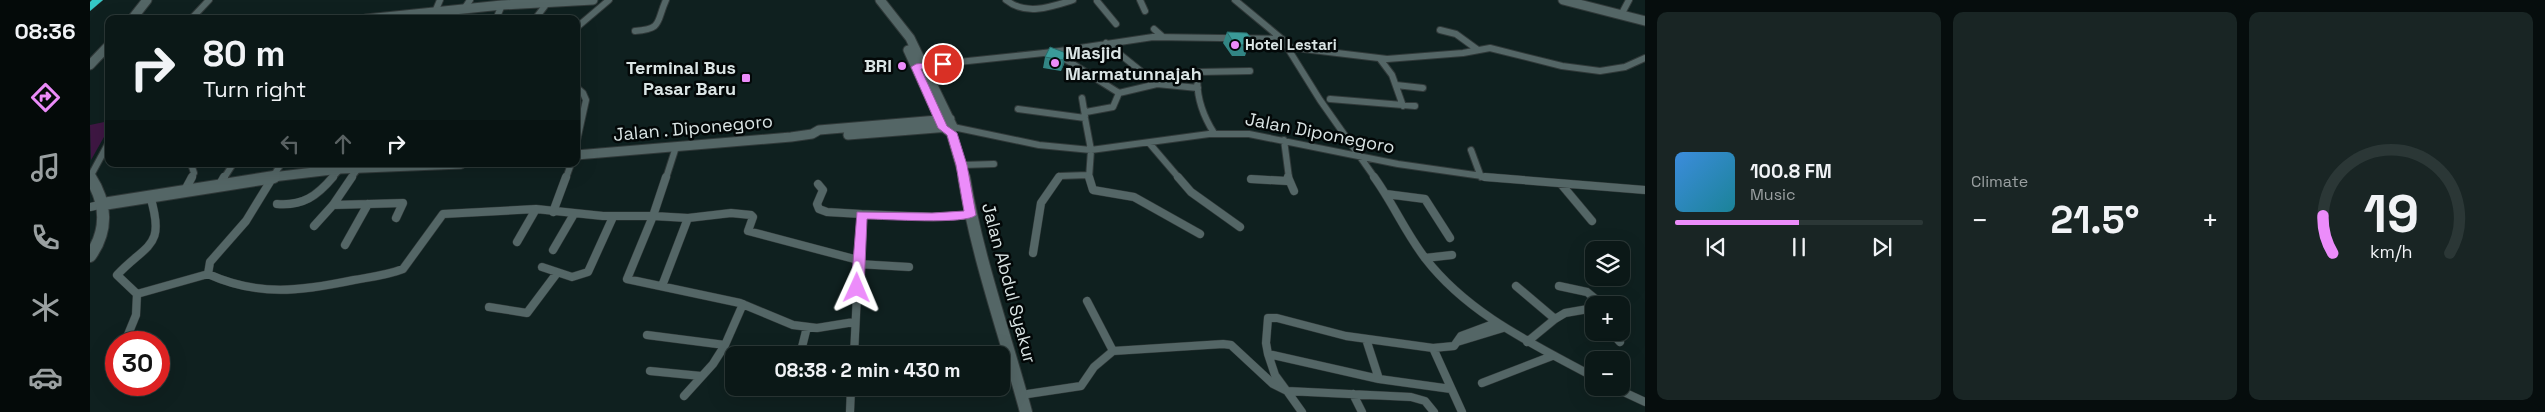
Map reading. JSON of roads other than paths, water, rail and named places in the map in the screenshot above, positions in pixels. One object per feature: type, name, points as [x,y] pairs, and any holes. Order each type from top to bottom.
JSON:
[{"type":"highway","points":[[90,8],[98,0]]},
{"type":"street","points":[[135,15],[147,0]]},
{"type":"street","points":[[195,15],[209,0]]},
{"type":"street","points":[[434,15],[440,0]]},
{"type":"street","points":[[464,9],[470,0]]},
{"type":"street","points":[[434,15],[464,9],[502,5],[593,0]]},
{"type":"street","points":[[580,24],[608,0]]},
{"type":"street","points":[[635,31],[651,30],[658,26],[660,11],[666,0]]},
{"type":"street","name":"Jalan Abdul Syakur","points":[[871,0],[887,16],[920,66]]},
{"type":"street","name":"Jalan Abdul Syakur","points":[[880,0],[900,23],[947,125],[962,165],[970,215],[983,268],[1005,333],[1026,412]]},
{"type":"street","points":[[1011,1],[1021,9],[1057,5],[1072,0]]},
{"type":"street","points":[[1098,0],[1116,24]]},
{"type":"street","points":[[1140,0],[1145,11]]},
{"type":"street","points":[[1235,0],[1282,39],[1320,100],[1386,194],[1399,221],[1425,258],[1453,290],[1500,325],[1527,342],[1585,372]]},
{"type":"street","points":[[1565,0],[1645,22]]},
{"type":"street","points":[[1620,15],[1629,0]]},
{"type":"street","points":[[538,15],[548,2]]},
{"type":"street","points":[[498,15],[502,5]]},
{"type":"street","points":[[1154,28],[1163,37]]},
{"type":"street","points":[[1440,30],[1456,34],[1478,50]]},
{"type":"street","points":[[920,66],[1053,52],[1106,43],[1163,37],[1282,39]]},
{"type":"street","points":[[1106,43],[1157,84]]},
{"type":"street","points":[[1287,46],[1380,58],[1438,55],[1492,49],[1587,70],[1615,70],[1645,58]]},
{"type":"street","points":[[90,65],[105,49]]},
{"type":"street","points":[[1053,52],[1082,68],[1119,93],[1157,84],[1198,88]]},
{"type":"street","points":[[1380,58],[1392,75],[1403,106]]},
{"type":"street","points":[[1214,133],[1205,119],[1198,88],[1198,73],[1200,70],[1250,71]]},
{"type":"street","points":[[1396,85],[1423,88]]},
{"type":"street","points":[[580,90],[586,100],[580,126]]},
{"type":"street","points":[[1018,109],[1085,115],[1104,107],[1113,108],[1119,93]]},
{"type":"street","points":[[1082,98],[1085,132],[1091,150],[1088,175],[1093,190],[1134,197],[1200,234]]},
{"type":"street","points":[[1330,99],[1415,106]]},
{"type":"street","name":"Jalan Diponegoro","points":[[812,134],[820,137],[947,125],[1045,144],[1091,150],[1150,144],[1214,133],[1249,134],[1419,168],[1481,177],[1645,190]]},
{"type":"street","name":"Jalan . Diponegoro","points":[[580,155],[676,148],[812,134]]},
{"type":"street","points":[[1284,140],[1288,176],[1294,191]]},
{"type":"street","points":[[1150,144],[1191,192],[1240,227]]},
{"type":"street","points":[[676,148],[653,216],[626,278],[743,304],[786,322],[807,328],[854,322]]},
{"type":"street","points":[[92,251],[104,230],[103,204],[90,177],[105,149]]},
{"type":"street","points":[[1471,150],[1481,177]]},
{"type":"street","points":[[962,165],[994,164]]},
{"type":"street","points":[[185,190],[194,173],[192,167]]},
{"type":"street","points":[[220,184],[231,167]]},
{"type":"street","points":[[208,274],[210,262],[246,221],[279,167]]},
{"type":"street","points":[[90,207],[220,184],[274,177],[314,168],[340,169],[354,167]]},
{"type":"street","points":[[314,226],[333,205],[360,167]]},
{"type":"street","points":[[554,209],[570,167]]},
{"type":"street","points":[[277,204],[296,206],[311,200],[340,169]]},
{"type":"street","points":[[1033,254],[1038,210],[1046,190],[1060,176],[1088,175]]},
{"type":"street","points":[[1251,179],[1273,182],[1287,180],[1288,176]]},
{"type":"street","points":[[818,184],[823,191],[818,201],[819,209],[827,212],[932,217],[970,215]]},
{"type":"street","points":[[1561,184],[1592,221]]},
{"type":"street","points":[[1386,194],[1425,199],[1450,238]]},
{"type":"street","points":[[129,331],[136,315],[137,294],[117,275],[147,250],[157,235],[155,214],[150,196]]},
{"type":"street","points":[[333,205],[403,203],[396,218]]},
{"type":"street","points":[[345,244],[368,204]]},
{"type":"street","points":[[137,294],[208,274],[224,283],[259,291],[287,292],[386,274],[403,269],[409,263],[443,214],[513,209],[554,209],[574,214],[614,217],[653,216],[688,218],[731,213],[751,215],[753,217],[748,231],[858,262],[909,267]]},
{"type":"street","points":[[517,242],[536,209]]},
{"type":"street","points":[[553,250],[574,214]]},
{"type":"street","points":[[854,346],[862,214]]},
{"type":"street","points":[[542,267],[556,273],[578,277],[586,274],[614,217]]},
{"type":"street","points":[[662,286],[688,218]]},
{"type":"street","points":[[1425,258],[1452,254]]},
{"type":"street","points":[[489,307],[525,314],[530,310],[556,273]]},
{"type":"street","points":[[1516,286],[1555,319]]},
{"type":"street","points":[[1559,286],[1587,292],[1592,296]]},
{"type":"street","points":[[1087,301],[1113,351]]},
{"type":"street","points":[[684,396],[713,364],[725,345],[743,304]]},
{"type":"street","points":[[1527,342],[1568,311],[1585,311]]},
{"type":"street","points":[[1302,412],[1276,375],[1268,354],[1267,322],[1270,317],[1366,339],[1433,348],[1454,346],[1457,342],[1500,325]]},
{"type":"street","points":[[802,346],[807,328]]},
{"type":"street","points":[[648,335],[725,345]]},
{"type":"street","points":[[1366,339],[1379,379]]},
{"type":"street","points":[[1021,395],[1081,386],[1094,367],[1113,351],[1226,344],[1231,345],[1273,384],[1287,391],[1418,399],[1429,404],[1434,412]]},
{"type":"street","points":[[1433,348],[1462,412]]},
{"type":"street","points":[[1268,354],[1379,379],[1450,389]]},
{"type":"street","points":[[1482,383],[1552,356]]},
{"type":"street","points":[[650,371],[701,376]]},
{"type":"street","points":[[1353,394],[1362,412]]},
{"type":"street","points":[[1630,395],[1645,402]]},
{"type":"street","points":[[850,412],[851,396]]},
{"type":"place","name":"Hotel Lestari","points":[[1235,45]]},
{"type":"place","name":"Masjid Marmatunnajah","points":[[1055,63]]},
{"type":"place","name":"BRI","points":[[902,66]]},
{"type":"place","name":"Terminal Bus Pasar Baru","points":[[746,78]]}]
